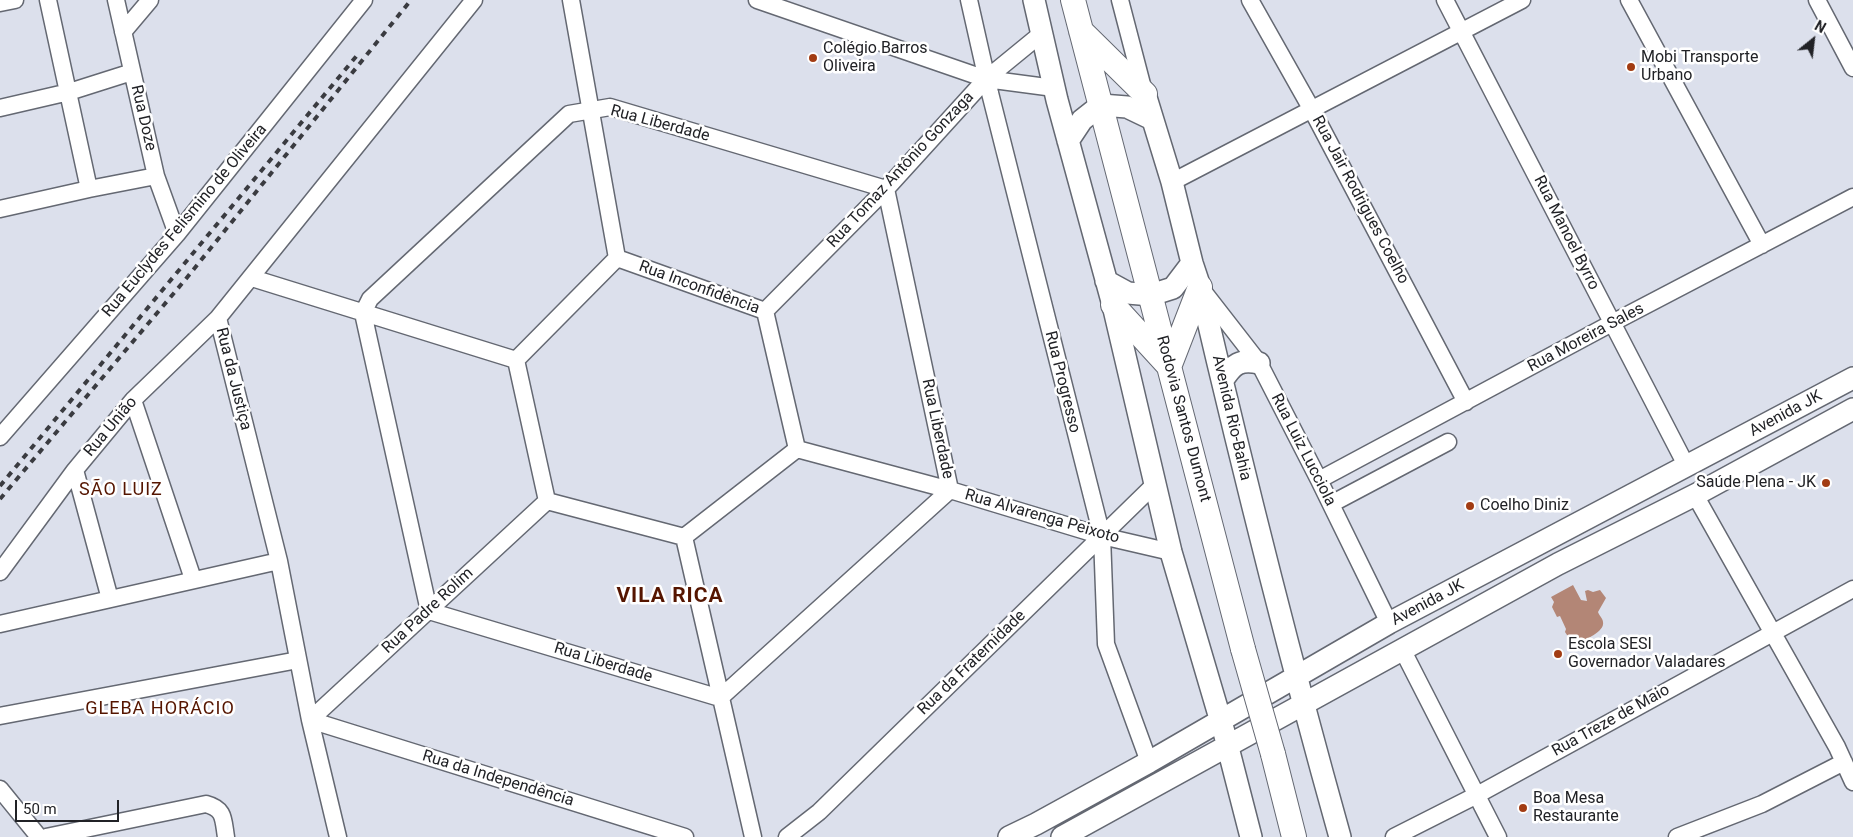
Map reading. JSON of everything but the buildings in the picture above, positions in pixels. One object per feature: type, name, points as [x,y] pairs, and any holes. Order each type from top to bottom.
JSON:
[{"type":"highway","name":"Rodovia Santos Dumont","points":[[1073,0],[1294,837]]},
{"type":"highway","points":[[1080,29],[1145,94]]},
{"type":"highway","points":[[1113,305],[1169,367],[1200,287]]},
{"type":"main road","points":[[1034,0],[1054,88],[1113,305],[1171,552],[1221,720],[1251,837]]},
{"type":"main road","name":"Avenida Rio-Bahia","points":[[1145,94],[1172,182],[1200,287],[1252,506],[1303,704],[1340,837]]},
{"type":"main road","points":[[1068,141],[1082,120],[1100,105],[1127,107],[1152,119]]},
{"type":"main road","points":[[1106,281],[1128,293],[1151,295],[1173,288],[1192,262]]},
{"type":"main road","points":[[1223,380],[1236,364],[1247,361],[1259,363]]},
{"type":"main road","name":"Avenida JK","points":[[1009,837],[1149,762],[1389,624],[1853,378]]},
{"type":"main road","name":"Avenida JK","points":[[1062,837],[1227,744],[1558,564],[1695,495],[1853,409]]},
{"type":"street","points":[[0,3],[15,0]]},
{"type":"street","points":[[48,0],[89,189]]},
{"type":"street","name":"Rua Doze","points":[[116,0],[156,176],[177,234]]},
{"type":"street","points":[[123,32],[150,0]]},
{"type":"street","name":"Rua Euclydes Felismino de Oliveira","points":[[0,434],[177,234],[364,0]]},
{"type":"street","name":"Rua da Justiça","points":[[338,837],[310,720],[279,561],[218,318],[474,0]]},
{"type":"street","points":[[572,0],[617,258]]},
{"type":"street","points":[[757,0],[986,79],[1054,88]]},
{"type":"street","name":"Rua Progresso","points":[[969,0],[986,79],[1102,536],[1106,644],[1149,762]]},
{"type":"street","name":"Rua Jair Rodrigues Coelho","points":[[1250,0],[1312,110],[1466,402]]},
{"type":"street","name":"Rua Manoel Byrro","points":[[1445,0],[1687,467]]},
{"type":"street","points":[[1172,182],[1522,0]]},
{"type":"street","points":[[1629,0],[1762,245]]},
{"type":"street","points":[[1817,0],[1853,68]]},
{"type":"street","name":"Avenida Rio-Bahia","points":[[1121,1],[1145,94]]},
{"type":"street","name":"Rua Tomaz Antônio Gonzaga","points":[[765,311],[886,189],[986,79],[1041,34]]},
{"type":"street","points":[[0,108],[69,92],[132,72]]},
{"type":"street","name":"Rua Liberdade","points":[[363,313],[370,299],[569,114],[610,107],[886,189],[950,490],[720,698],[428,610]]},
{"type":"street","points":[[0,209],[156,176]]},
{"type":"street","name":"Rua Moreira Sales","points":[[1319,480],[1612,323],[1853,197]]},
{"type":"street","name":"Rua Inconfidência","points":[[516,360],[617,258],[765,311],[797,450]]},
{"type":"street","points":[[252,278],[516,360],[547,501],[684,537]]},
{"type":"street","name":"Rua Luiz Lucciola","points":[[1200,287],[1259,363],[1331,504],[1389,624]]},
{"type":"street","points":[[363,313],[428,610]]},
{"type":"street","name":"Rua União","points":[[0,572],[75,470],[133,400],[218,318]]},
{"type":"street","points":[[133,400],[194,579]]},
{"type":"street","points":[[1331,504],[1448,442]]},
{"type":"street","points":[[684,537],[797,450]]},
{"type":"street","name":"Rua Alvarenga Peixoto","points":[[797,450],[950,490],[1102,536],[1171,552]]},
{"type":"street","points":[[75,470],[110,599]]},
{"type":"street","name":"Rua da Fraternidade","points":[[787,837],[819,812],[1154,486]]},
{"type":"street","points":[[1695,495],[1837,747],[1853,782]]},
{"type":"street","name":"Rua Padre Rolim","points":[[310,720],[547,501]]},
{"type":"street","points":[[684,537],[753,837]]},
{"type":"street","points":[[0,624],[279,561]]},
{"type":"street","name":"Rua Treze de Maio","points":[[1394,837],[1477,794],[1853,589]]},
{"type":"street","points":[[1402,649],[1498,837]]},
{"type":"street","points":[[0,716],[298,660]]},
{"type":"street","name":"Rua da Independência","points":[[310,720],[685,837]]},
{"type":"street","points":[[1677,837],[1762,804],[1844,762]]},
{"type":"street","points":[[0,789],[39,837]]},
{"type":"street","points":[[46,837],[206,804],[216,806],[222,813],[226,837]]},
{"type":"shaded area","points":[[1573,585],[1581,600],[1587,601],[1585,591],[1588,590],[1593,592],[1600,590],[1606,598],[1598,612],[1603,621],[1603,626],[1593,635],[1577,644],[1573,644],[1565,632],[1566,629],[1560,616],[1557,617],[1552,607],[1554,602],[1551,597]]},
{"type":"railway","points":[[0,499],[185,280],[411,0]]},
{"type":"railway","points":[[0,486],[359,53]]},
{"type":"place","name":"Colégio Barros Oliveira","points":[[813,58]]},
{"type":"place","name":"Mobi Transporte Urbano","points":[[1631,67]]},
{"type":"place","name":"Saúde Plena - JK","points":[[1826,483]]},
{"type":"place","name":"Coelho Diniz","points":[[1470,506]]},
{"type":"place","name":"Escola SESI Governador Valadares","points":[[1558,654]]},
{"type":"place","name":"Boa Mesa Restaurante","points":[[1523,808]]},
{"type":"district","name":"SÃO LUIZ","points":[[121,490]]},
{"type":"district","name":"VILA RICA","points":[[670,597]]},
{"type":"district","name":"GLEBA HORÁCIO","points":[[160,709]]}]
